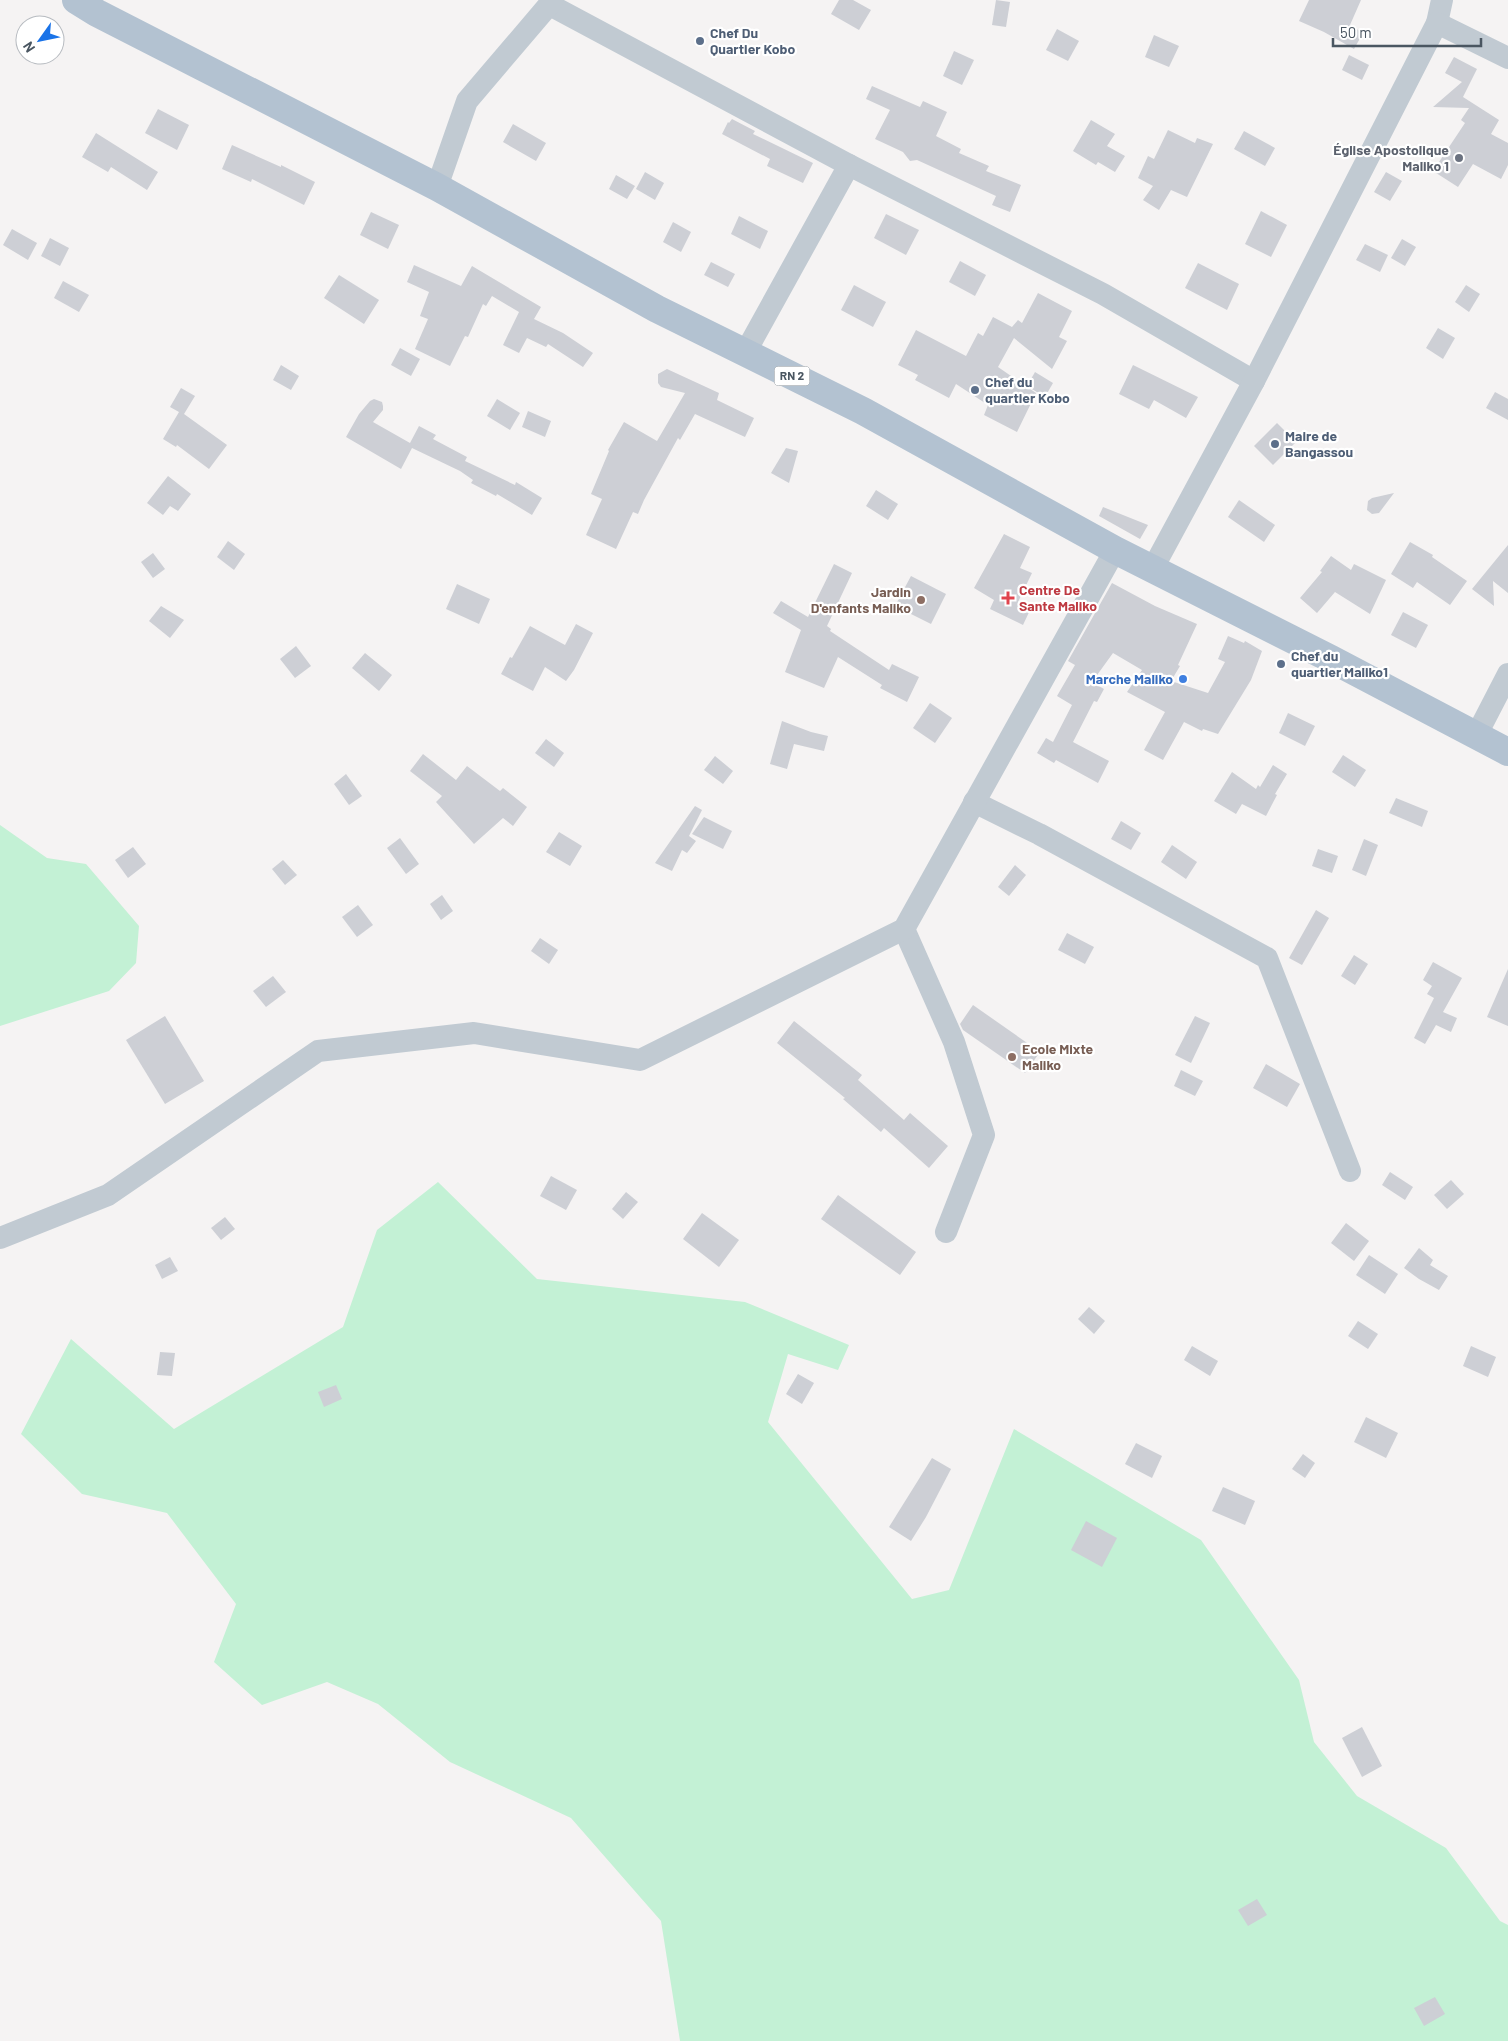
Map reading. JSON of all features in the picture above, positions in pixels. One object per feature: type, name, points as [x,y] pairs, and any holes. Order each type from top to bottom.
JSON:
[{"type":"main road","name":"RN 2","points":[[76,0],[437,186],[656,309],[863,411],[1152,570],[1331,659],[1508,752]]},
{"type":"street","points":[[1152,570],[1254,381],[1438,23],[1442,0]]},
{"type":"street","points":[[437,186],[467,100],[551,2],[849,165],[1104,294],[1254,381]]},
{"type":"street","points":[[1438,23],[1508,58]]},
{"type":"street","points":[[745,353],[849,165]]},
{"type":"street","points":[[0,1238],[108,1195],[318,1051],[474,1033],[640,1060],[904,929],[1115,550]]},
{"type":"street","points":[[1476,736],[1508,674]]},
{"type":"street","points":[[974,802],[1039,834],[1267,958],[1350,1171]]},
{"type":"street","points":[[904,929],[954,1042],[984,1135],[946,1232]]},
{"type":"green space","points":[[0,825],[47,858],[86,864],[139,926],[136,963],[109,991],[0,1026]]},
{"type":"green space","points":[[438,1182],[537,1279],[745,1302],[849,1345],[838,1370],[788,1354],[768,1422],[912,1599],[949,1590],[1014,1429],[1201,1540],[1299,1680],[1314,1742],[1357,1796],[1446,1848],[1500,1921],[1508,1925],[1508,2041],[680,2041],[661,1921],[571,1818],[450,1762],[378,1704],[327,1682],[262,1705],[214,1662],[236,1604],[167,1513],[82,1494],[21,1434],[71,1339],[174,1429],[343,1327],[377,1230]]},
{"type":"building","points":[[839,0],[853,0],[871,10],[859,30],[831,14]]},
{"type":"building","points":[[996,0],[1010,2],[1006,27],[992,25]]},
{"type":"building","points":[[1309,0],[1361,0],[1350,25],[1363,33],[1354,49],[1324,32],[1299,21]]},
{"type":"building","points":[[1057,29],[1079,41],[1068,61],[1046,50]]},
{"type":"building","points":[[1154,35],[1179,46],[1169,67],[1145,57]]},
{"type":"building","points":[[954,51],[974,60],[962,85],[943,76]]},
{"type":"building","points":[[1349,55],[1369,65],[1362,80],[1342,70]]},
{"type":"building","points":[[1454,57],[1477,69],[1463,97],[1499,120],[1491,134],[1508,143],[1508,165],[1501,179],[1473,164],[1458,187],[1433,171],[1465,123],[1461,120],[1469,108],[1433,107],[1462,82],[1445,73]]},
{"type":"building","points":[[872,86],[920,107],[923,101],[947,112],[936,136],[961,149],[959,153],[989,166],[986,171],[1021,185],[1010,212],[992,205],[996,196],[917,160],[910,161],[903,152],[875,139],[890,110],[866,99]]},
{"type":"building","points":[[158,109],[189,125],[177,150],[145,133]]},
{"type":"building","points":[[732,119],[755,131],[753,134],[813,163],[803,183],[767,166],[770,159],[722,134],[728,122]]},
{"type":"building","points":[[1091,120],[1115,134],[1107,146],[1125,156],[1115,172],[1098,162],[1096,165],[1073,151]]},
{"type":"building","points":[[513,124],[546,143],[536,161],[503,142]]},
{"type":"building","points":[[1168,130],[1195,143],[1197,138],[1213,144],[1187,197],[1171,190],[1159,210],[1143,200],[1153,186],[1138,178],[1148,156],[1154,159]]},
{"type":"building","points":[[1244,131],[1275,148],[1265,166],[1234,149]]},
{"type":"building","points":[[96,133],[158,172],[147,190],[111,167],[108,172],[82,157]]},
{"type":"building","points":[[232,145],[281,167],[281,165],[315,182],[304,205],[252,179],[251,182],[222,169]]},
{"type":"building","points":[[645,172],[664,183],[655,200],[636,189]]},
{"type":"building","points":[[1386,172],[1402,181],[1390,201],[1374,192]]},
{"type":"building","points":[[616,175],[635,186],[627,199],[609,189]]},
{"type":"building","points":[[1261,211],[1287,225],[1271,257],[1245,244]]},
{"type":"building","points":[[371,212],[399,225],[388,249],[360,235]]},
{"type":"building","points":[[886,214],[919,230],[906,255],[874,238]]},
{"type":"building","points":[[739,216],[768,231],[760,249],[731,234]]},
{"type":"building","points":[[673,222],[691,232],[681,252],[663,242]]},
{"type":"building","points":[[12,229],[37,243],[28,260],[3,245]]},
{"type":"building","points":[[50,238],[69,248],[60,266],[41,256]]},
{"type":"building","points":[[1402,239],[1416,247],[1405,266],[1391,258]]},
{"type":"building","points":[[1365,244],[1388,255],[1380,272],[1356,260]]},
{"type":"building","points":[[960,261],[986,275],[975,296],[949,282]]},
{"type":"building","points":[[711,262],[735,274],[728,287],[704,275]]},
{"type":"building","points":[[1198,263],[1239,284],[1227,310],[1185,288]]},
{"type":"building","points":[[414,265],[461,286],[472,266],[541,307],[534,319],[563,333],[593,353],[583,367],[548,344],[546,347],[527,338],[519,353],[503,345],[519,312],[492,296],[486,306],[483,304],[468,337],[465,336],[450,366],[415,349],[428,319],[420,316],[429,292],[407,282]]},
{"type":"building","points":[[339,275],[379,300],[364,324],[324,298]]},
{"type":"building","points":[[63,281],[89,295],[79,312],[54,298]]},
{"type":"building","points":[[854,285],[886,302],[873,327],[841,310]]},
{"type":"building","points":[[1466,285],[1480,294],[1469,312],[1455,302]]},
{"type":"building","points":[[1038,293],[1072,311],[1059,337],[1067,341],[1052,369],[1014,338],[998,367],[1036,393],[1017,432],[984,415],[988,405],[956,384],[949,398],[915,380],[918,375],[898,365],[916,330],[966,356],[978,333],[983,336],[993,317],[1012,327],[1018,320],[1022,323]]},
{"type":"building","points":[[1438,328],[1455,338],[1443,359],[1426,348]]},
{"type":"building","points":[[400,348],[420,359],[411,376],[391,365]]},
{"type":"building","points":[[281,365],[299,376],[291,390],[273,380]]},
{"type":"building","points":[[1133,365],[1198,397],[1186,418],[1154,400],[1149,409],[1119,394]]},
{"type":"building","points":[[667,369],[719,393],[717,400],[754,418],[745,437],[695,414],[680,440],[678,438],[638,514],[633,512],[616,549],[586,535],[602,499],[591,494],[608,450],[624,422],[657,441],[685,393],[661,387],[658,383],[658,374]]},
{"type":"building","points":[[1035,372],[1053,383],[1045,397],[1027,386]]},
{"type":"building","points":[[181,388],[195,396],[184,414],[227,445],[209,469],[177,445],[176,447],[163,439],[179,412],[170,407]]},
{"type":"building","points":[[1495,392],[1508,399],[1508,420],[1486,408]]},
{"type":"building","points":[[374,399],[382,402],[383,410],[373,422],[410,443],[419,426],[436,435],[433,439],[467,457],[465,461],[515,485],[516,482],[542,498],[532,515],[497,494],[496,496],[471,483],[473,480],[460,471],[412,448],[401,469],[346,437],[359,414]]},
{"type":"building","points":[[497,399],[520,413],[510,430],[487,416]]},
{"type":"building","points":[[528,411],[551,421],[545,437],[522,427]]},
{"type":"building","name":"Maire de Bangassou","points":[[1277,423],[1296,442],[1273,465],[1254,446]]},
{"type":"building","points":[[786,448],[798,451],[789,483],[771,473]]},
{"type":"building","points":[[168,476],[191,494],[178,511],[170,506],[163,515],[147,503]]},
{"type":"building","points":[[876,490],[898,504],[888,520],[866,506]]},
{"type":"building","points":[[1394,493],[1379,513],[1372,514],[1367,510],[1368,501],[1372,498]]},
{"type":"building","points":[[1239,500],[1275,525],[1264,542],[1228,517]]},
{"type":"building","points":[[1103,507],[1148,525],[1140,539],[1099,516]]},
{"type":"building","points":[[1004,534],[1030,547],[1020,568],[1032,573],[1018,602],[1031,608],[1023,625],[990,609],[994,600],[974,588]]},
{"type":"building","points":[[228,541],[245,554],[234,570],[217,557]]},
{"type":"building","points":[[1410,542],[1433,555],[1432,557],[1467,581],[1450,605],[1417,582],[1413,588],[1391,574]]},
{"type":"building","points":[[1508,545],[1508,593],[1493,581],[1494,606],[1472,589]]},
{"type":"building","points":[[153,553],[165,569],[153,578],[141,562]]},
{"type":"building","points":[[1331,556],[1351,570],[1354,564],[1386,580],[1370,614],[1335,592],[1317,613],[1300,598],[1322,572],[1320,571]]},
{"type":"building","points":[[834,564],[852,573],[827,626],[831,629],[830,631],[889,670],[892,664],[919,677],[907,702],[880,688],[882,685],[838,657],[824,688],[785,672],[801,630],[773,613],[781,601],[808,617]]},
{"type":"building","name":"Jardin D'enfants Maliko","points":[[911,576],[946,594],[931,624],[895,606]]},
{"type":"building","points":[[1112,583],[1155,606],[1197,624],[1178,665],[1180,666],[1171,681],[1208,693],[1225,662],[1218,659],[1228,636],[1244,643],[1245,641],[1262,651],[1251,680],[1218,734],[1203,729],[1202,731],[1184,722],[1163,760],[1144,750],[1165,712],[1127,692],[1142,670],[1113,653],[1092,682],[1104,689],[1097,702],[1094,701],[1073,742],[1109,761],[1098,783],[1056,760],[1054,763],[1037,753],[1046,738],[1053,742],[1072,705],[1057,696],[1075,665],[1068,661]]},
{"type":"building","points":[[457,584],[490,599],[479,624],[446,609]]},
{"type":"building","points":[[161,606],[184,620],[170,638],[149,621]]},
{"type":"building","points":[[1403,612],[1428,625],[1416,648],[1391,635]]},
{"type":"building","points":[[576,624],[593,633],[574,670],[566,681],[545,667],[533,691],[501,674],[530,626],[565,645]]},
{"type":"building","points":[[296,646],[311,666],[295,678],[280,659]]},
{"type":"building","points":[[365,653],[392,675],[379,691],[352,668]]},
{"type":"building","points":[[930,703],[952,718],[935,743],[913,728]]},
{"type":"building","points":[[1288,713],[1315,726],[1305,746],[1279,733]]},
{"type":"building","points":[[782,721],[828,736],[824,751],[794,744],[787,769],[770,764]]},
{"type":"building","points":[[546,739],[564,753],[554,767],[535,753]]},
{"type":"building","points":[[423,754],[456,780],[467,766],[500,791],[503,788],[527,807],[513,826],[503,818],[474,844],[436,802],[442,796],[410,771]]},
{"type":"building","points":[[1343,755],[1366,770],[1355,787],[1332,772]]},
{"type":"building","points":[[715,756],[733,771],[723,784],[704,770]]},
{"type":"building","points":[[1273,765],[1287,774],[1275,794],[1277,795],[1266,816],[1242,804],[1236,814],[1214,801],[1232,772],[1256,789],[1258,785],[1260,787]]},
{"type":"building","points":[[346,774],[362,796],[349,805],[334,784]]},
{"type":"building","points":[[1396,798],[1428,811],[1422,827],[1389,813]]},
{"type":"building","points":[[695,806],[702,810],[689,836],[696,841],[687,853],[682,850],[672,871],[655,863]]},
{"type":"building","points":[[704,817],[732,831],[723,849],[692,834]]},
{"type":"building","points":[[1121,821],[1141,833],[1131,850],[1111,839]]},
{"type":"building","points":[[559,832],[582,846],[570,866],[546,852]]},
{"type":"building","points":[[400,838],[419,864],[406,874],[387,848]]},
{"type":"building","points":[[1364,839],[1378,845],[1366,876],[1352,870]]},
{"type":"building","points":[[1172,845],[1197,862],[1186,879],[1161,862]]},
{"type":"building","points":[[133,847],[146,864],[128,878],[115,860]]},
{"type":"building","points":[[1318,849],[1338,856],[1332,873],[1312,866]]},
{"type":"building","points":[[283,860],[297,875],[285,885],[272,869]]},
{"type":"building","points":[[1015,865],[1026,875],[1009,896],[998,887]]},
{"type":"building","points":[[442,895],[453,911],[441,920],[430,904]]},
{"type":"building","points":[[358,905],[373,925],[357,937],[342,917]]},
{"type":"building","points":[[1316,910],[1329,918],[1302,965],[1289,958]]},
{"type":"building","points":[[1067,933],[1094,947],[1085,964],[1058,950]]},
{"type":"building","points":[[540,938],[558,950],[549,964],[531,951]]},
{"type":"building","points":[[1354,955],[1368,964],[1355,985],[1341,976]]},
{"type":"building","points":[[1433,962],[1462,978],[1443,1012],[1457,1018],[1451,1032],[1436,1025],[1425,1044],[1414,1038],[1434,998],[1427,994],[1432,986],[1423,980]]},
{"type":"building","points":[[1508,969],[1508,1026],[1487,1017]]},
{"type":"building","points":[[273,976],[286,992],[266,1007],[253,991]]},
{"type":"building","points":[[973,1005],[1040,1052],[1025,1073],[963,1030],[960,1024]]},
{"type":"building","points":[[165,1016],[204,1081],[165,1104],[126,1040]]},
{"type":"building","points":[[1195,1016],[1210,1023],[1191,1063],[1175,1055]]},
{"type":"building","points":[[794,1021],[862,1075],[858,1080],[904,1120],[910,1113],[948,1146],[929,1168],[884,1128],[881,1132],[843,1099],[845,1098],[777,1043]]},
{"type":"building","points":[[1266,1064],[1300,1084],[1287,1107],[1253,1088]]},
{"type":"building","points":[[1181,1070],[1203,1081],[1195,1096],[1174,1086]]},
{"type":"building","points":[[1390,1172],[1413,1187],[1405,1200],[1382,1185]]},
{"type":"building","points":[[551,1176],[577,1190],[566,1210],[540,1196]]},
{"type":"building","points":[[1451,1180],[1464,1194],[1447,1209],[1434,1195]]},
{"type":"building","points":[[626,1192],[638,1202],[623,1219],[612,1209]]},
{"type":"building","points":[[838,1195],[916,1252],[900,1275],[821,1219]]},
{"type":"building","points":[[702,1213],[739,1240],[719,1267],[683,1239]]},
{"type":"building","points":[[225,1217],[235,1229],[221,1240],[211,1228]]},
{"type":"building","points":[[1346,1223],[1369,1241],[1354,1261],[1331,1243]]},
{"type":"building","points":[[1419,1248],[1433,1260],[1430,1265],[1448,1276],[1439,1290],[1404,1268]]},
{"type":"building","points":[[1369,1255],[1398,1274],[1385,1294],[1356,1275]]},
{"type":"building","points":[[170,1257],[178,1271],[162,1279],[155,1265]]},
{"type":"building","points":[[1089,1307],[1105,1321],[1094,1334],[1078,1319]]},
{"type":"building","points":[[1358,1321],[1378,1334],[1368,1349],[1348,1336]]},
{"type":"building","points":[[1192,1346],[1218,1361],[1210,1376],[1184,1360]]},
{"type":"building","points":[[1471,1346],[1496,1357],[1488,1377],[1463,1366]]},
{"type":"building","points":[[160,1352],[175,1353],[172,1376],[157,1375]]},
{"type":"building","points":[[798,1374],[814,1383],[802,1404],[786,1394]]},
{"type":"building","points":[[336,1385],[342,1399],[324,1407],[318,1392]]},
{"type":"building","points":[[1366,1417],[1398,1433],[1386,1458],[1354,1442]]},
{"type":"building","points":[[1136,1443],[1162,1456],[1152,1478],[1125,1464]]},
{"type":"building","points":[[1303,1454],[1315,1463],[1305,1478],[1292,1469]]},
{"type":"building","points":[[932,1458],[951,1469],[911,1541],[889,1527]]},
{"type":"building","points":[[1223,1487],[1255,1501],[1245,1525],[1212,1511]]},
{"type":"building","points":[[1086,1521],[1117,1538],[1102,1567],[1071,1550]]},
{"type":"building","points":[[1362,1727],[1382,1766],[1362,1777],[1342,1738]]},
{"type":"building","points":[[1257,1899],[1267,1915],[1248,1926],[1238,1910]]},
{"type":"building","points":[[1435,1997],[1445,2014],[1424,2026],[1414,2008]]},
{"type":"place","name":"Chef Du Quartier Kobo","points":[[700,41]]},
{"type":"place","name":"Église Apostolique Maliko 1","points":[[1459,158]]},
{"type":"place","name":"Chef du quartier Kobo","points":[[975,390]]},
{"type":"place","name":"Maire de Bangassou","points":[[1275,444]]},
{"type":"place","name":"Centre De Sante Maliko","points":[[1008,598]]},
{"type":"place","name":"Jardin D'enfants Maliko","points":[[921,600]]},
{"type":"place","name":"Chef du quartier Maliko1","points":[[1281,664]]},
{"type":"place","name":"Marche Maliko","points":[[1183,679]]},
{"type":"place","name":"Ecole Mixte Maliko","points":[[1012,1057]]}]
